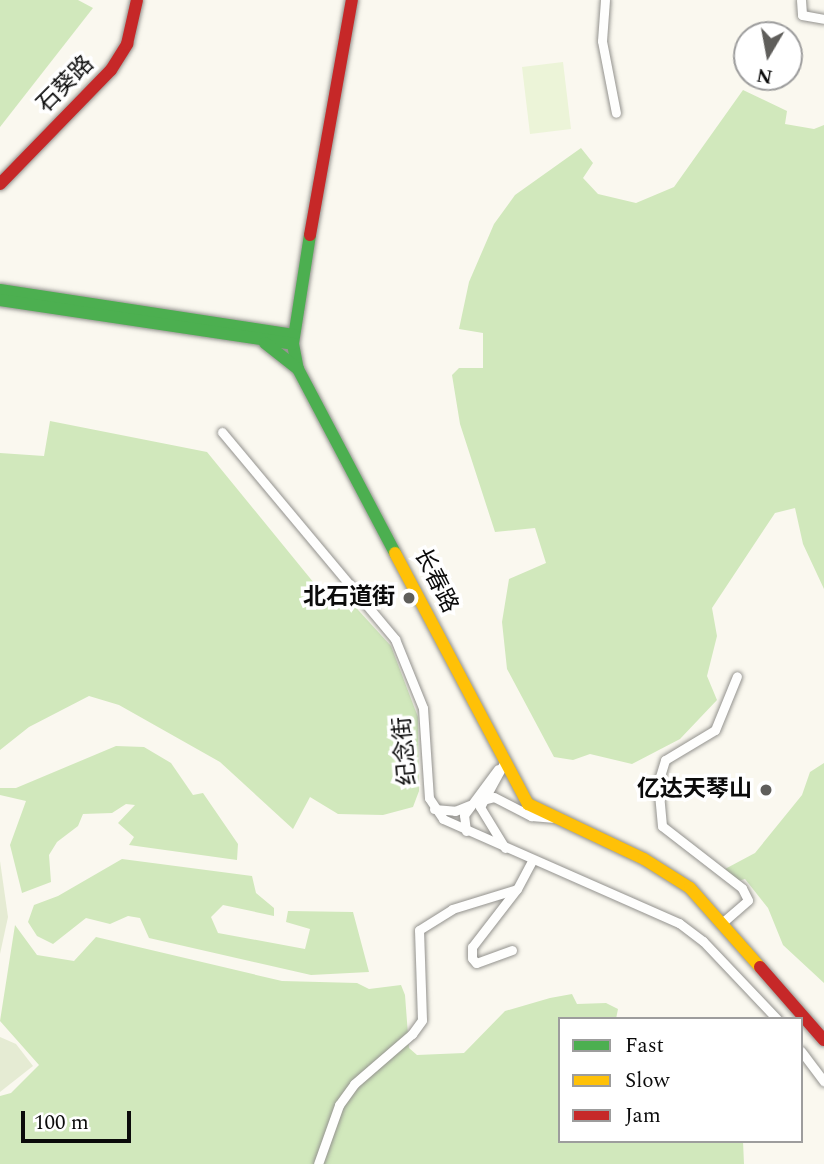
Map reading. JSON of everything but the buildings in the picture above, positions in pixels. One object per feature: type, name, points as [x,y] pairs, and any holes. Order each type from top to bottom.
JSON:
[{"type":"main road","name":"石葵路","points":[[0,172],[107,65],[120,41],[130,0]]},
{"type":"main road","name":"石葵路","points":[[0,184],[111,70],[131,32],[137,0]]},
{"type":"main road","name":"长春路","points":[[352,0],[297,308],[294,340],[298,369],[502,765],[528,804],[552,818],[669,872],[723,922],[824,1040]]},
{"type":"main road","points":[[0,293],[281,335],[294,340]]},
{"type":"main road","points":[[0,293],[39,303],[265,342],[294,340]]},
{"type":"main road","points":[[281,335],[297,308]]},
{"type":"main road","points":[[265,342],[298,369]]},
{"type":"street","points":[[605,0],[602,41],[616,113]]},
{"type":"street","points":[[801,0],[802,15],[824,19]]},
{"type":"street","name":"纪念街","points":[[222,432],[395,639],[423,708],[433,809],[466,831],[506,850],[678,923],[703,941],[775,1017]]},
{"type":"street","points":[[723,922],[748,900],[742,888],[662,826],[658,783],[665,760],[715,730],[737,676]]},
{"type":"street","points":[[502,765],[483,800],[481,813],[506,850]]},
{"type":"street","points":[[466,831],[462,824],[471,804],[502,765]]},
{"type":"street","points":[[483,800],[494,797],[531,816],[552,818]]},
{"type":"street","points":[[433,809],[455,811],[471,804]]},
{"type":"street","points":[[512,950],[476,963],[472,958],[471,947],[517,889],[532,861]]},
{"type":"street","points":[[318,1164],[339,1105],[354,1084],[412,1034],[422,1020],[419,930],[452,909],[517,889]]},
{"type":"street","points":[[803,1054],[824,1082]]},
{"type":"green space","points":[[0,0],[78,0],[93,8],[0,127]]},
{"type":"green space","points":[[563,62],[571,129],[530,134],[522,67]]},
{"type":"green space","points":[[742,91],[787,111],[785,124],[814,129],[824,125],[824,589],[803,544],[795,508],[775,513],[712,608],[717,636],[707,676],[717,700],[680,739],[632,764],[590,754],[573,760],[554,757],[507,669],[502,622],[509,579],[546,563],[535,528],[495,532],[460,424],[452,375],[459,368],[483,368],[483,333],[459,329],[469,282],[494,224],[515,195],[581,148],[593,163],[583,178],[598,194],[636,203],[674,187]]},
{"type":"green space","points":[[50,421],[207,452],[336,610],[349,600],[391,646],[418,717],[419,791],[413,807],[383,815],[338,814],[310,797],[293,829],[220,762],[119,705],[89,696],[29,727],[0,750],[0,453],[44,456]]},
{"type":"green space","points":[[116,746],[144,747],[171,763],[193,795],[203,793],[238,844],[237,860],[129,845],[134,837],[118,823],[135,805],[126,804],[112,813],[83,814],[78,826],[57,842],[49,855],[51,882],[22,893],[10,845],[26,801],[0,795],[0,788],[16,788]]},
{"type":"green space","points":[[824,763],[824,983],[783,945],[768,908],[745,879],[738,881],[725,869],[755,853],[802,795],[810,772]]},
{"type":"green space","points":[[122,859],[252,876],[256,893],[274,908],[274,916],[223,905],[211,917],[218,933],[305,949],[310,929],[286,922],[288,911],[353,912],[369,972],[311,975],[149,938],[140,918],[128,916],[110,924],[86,918],[53,944],[37,936],[28,922],[34,905],[58,896]]},
{"type":"green space","points":[[0,861],[8,917],[0,954]]},
{"type":"green space","points":[[15,925],[37,955],[74,961],[96,937],[282,981],[357,983],[369,989],[401,985],[405,995],[409,1048],[417,1055],[464,1053],[505,1011],[572,994],[577,1004],[606,1003],[618,1009],[616,1017],[558,1017],[558,1143],[743,1143],[744,1164],[0,1164],[0,1096],[11,1093],[39,1065],[0,1021]]},
{"type":"green space","points":[[0,1037],[16,1044],[33,1066],[0,1092]]},
{"type":"traffic: fast","points":[[310,235],[293,344],[298,369],[395,553]]},
{"type":"traffic: fast","points":[[0,290],[294,335]]},
{"type":"traffic: fast","points":[[0,300],[293,344]]},
{"type":"traffic: fast","points":[[265,343],[298,369]]},
{"type":"traffic: slow","points":[[395,553],[528,804],[644,859],[690,888],[760,967]]},
{"type":"traffic: jam","points":[[0,184],[111,70],[127,44],[137,0]]},
{"type":"traffic: jam","points":[[310,235],[352,0]]},
{"type":"traffic: jam","points":[[760,967],[824,1040]]},
{"type":"place","name":"北石道街","points":[[409,598]]},
{"type":"place","name":"亿达天琴山","points":[[766,790]]}]
